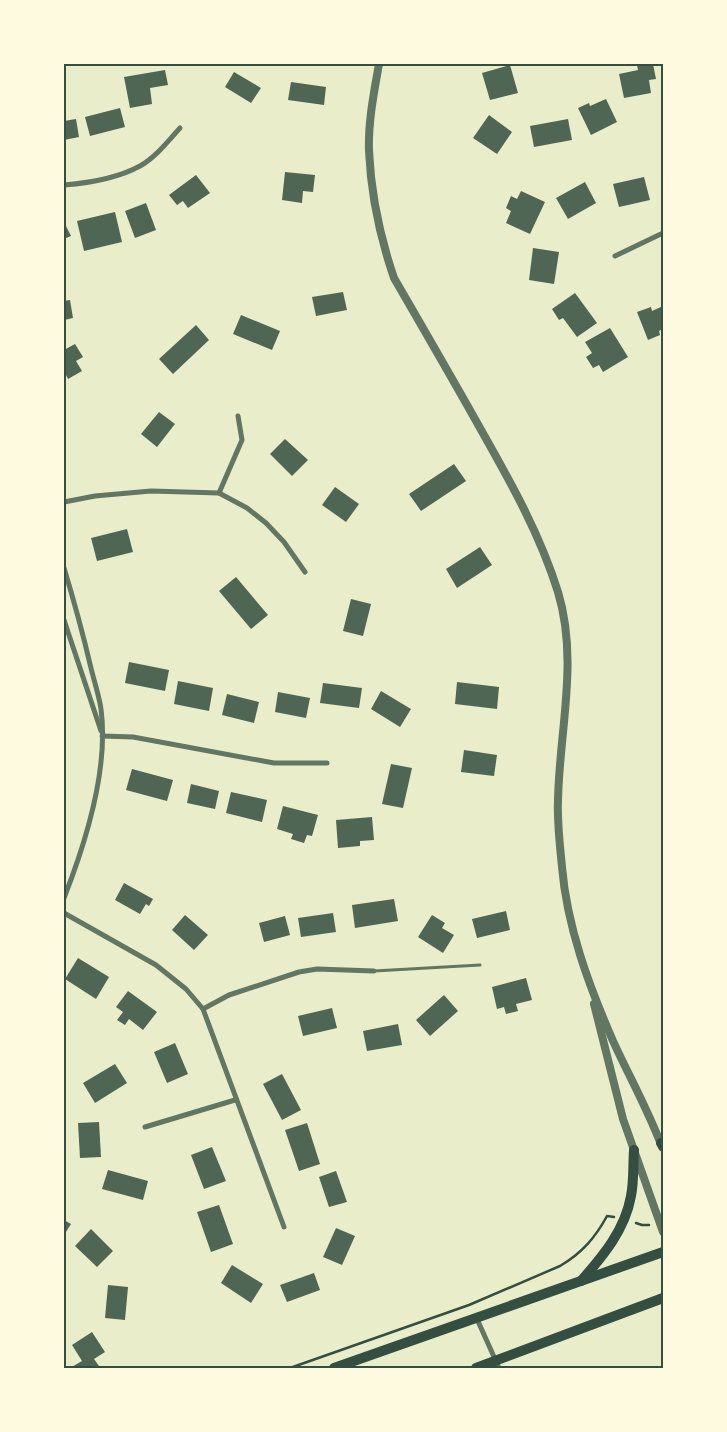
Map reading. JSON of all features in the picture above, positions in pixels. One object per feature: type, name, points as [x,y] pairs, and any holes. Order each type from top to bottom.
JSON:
[{"type":"main road","points":[[580,1282],[612,1243],[626,1218],[632,1195],[634,1150]]},
{"type":"main road","points":[[334,1368],[663,1252]]},
{"type":"main road","points":[[476,1368],[497,1365],[663,1298]]},
{"type":"street","points":[[380,64],[371,112],[369,150],[373,196],[385,251],[394,278],[519,496],[550,568],[564,616],[568,687],[558,802],[562,870],[572,927],[589,981],[614,1086],[634,1150],[662,1228]]},
{"type":"street","points":[[64,186],[115,176],[141,165],[180,128]]},
{"type":"street","points":[[615,256],[663,233]]},
{"type":"street","points":[[219,493],[242,440],[238,416]]},
{"type":"street","points":[[64,502],[95,496],[150,492],[219,493],[247,508],[266,523],[284,542],[305,572]]},
{"type":"street","points":[[64,568],[79,616],[101,708],[102,736],[98,777],[86,834],[64,898]]},
{"type":"street","points":[[64,620],[102,736]]},
{"type":"street","points":[[102,736],[133,736],[274,763],[327,763]]},
{"type":"street","points":[[64,913],[156,965],[186,989],[203,1009],[235,1100],[284,1227]]},
{"type":"street","points":[[203,1009],[229,996],[299,972],[317,969],[374,971]]},
{"type":"street","points":[[589,981],[613,1041],[662,1146]]},
{"type":"street","points":[[145,1127],[235,1100]]},
{"type":"street","points":[[477,1319],[497,1365]]},
{"type":"lane","points":[[374,971],[480,965]]},
{"type":"path","points":[[290,1368],[469,1306],[560,1266],[575,1258],[586,1247],[597,1234],[607,1216],[626,1218],[642,1225],[662,1228]]},
{"type":"building","points":[[653,64],[656,79],[649,80],[651,93],[624,98],[619,74],[638,70],[637,65]]},
{"type":"building","points":[[510,65],[518,93],[490,100],[482,73]]},
{"type":"building","points":[[165,70],[168,85],[150,88],[152,104],[130,108],[124,77]]},
{"type":"building","points":[[234,72],[261,88],[251,103],[225,87]]},
{"type":"building","points":[[291,82],[326,87],[324,105],[288,100]]},
{"type":"building","points":[[606,99],[617,122],[591,135],[578,108],[589,103],[590,106]]},
{"type":"building","points":[[120,108],[125,127],[90,136],[85,117]]},
{"type":"building","points":[[489,115],[512,132],[497,154],[473,138]]},
{"type":"building","points":[[76,119],[79,137],[64,140],[64,121]]},
{"type":"building","points":[[568,119],[572,140],[534,147],[530,126]]},
{"type":"building","points":[[285,172],[315,175],[313,192],[303,191],[302,203],[282,200]]},
{"type":"building","points":[[196,175],[210,193],[188,208],[183,201],[177,205],[169,195]]},
{"type":"building","points":[[644,177],[650,200],[619,207],[613,184]]},
{"type":"building","points":[[585,182],[596,203],[568,219],[556,198]]},
{"type":"building","points":[[521,191],[545,202],[530,234],[506,223],[511,211],[506,208],[511,196],[517,199]]},
{"type":"building","points":[[146,203],[156,230],[135,238],[125,211]]},
{"type":"building","points":[[115,212],[122,242],[84,251],[77,221]]},
{"type":"building","points":[[64,222],[71,236],[64,239]]},
{"type":"building","points":[[533,248],[559,252],[554,284],[529,280]]},
{"type":"building","points":[[343,292],[347,310],[316,316],[312,297]]},
{"type":"building","points":[[575,293],[597,323],[577,337],[563,318],[559,320],[552,309]]},
{"type":"building","points":[[70,300],[73,318],[64,320],[64,301]]},
{"type":"building","points":[[663,306],[663,329],[659,331],[660,335],[648,340],[637,312],[651,307],[652,311]]},
{"type":"building","points":[[241,315],[280,331],[272,350],[233,334]]},
{"type":"building","points":[[196,325],[209,340],[173,374],[159,359]]},
{"type":"building","points":[[610,328],[628,357],[603,372],[599,365],[593,368],[586,357],[592,353],[585,342]]},
{"type":"building","points":[[75,344],[83,357],[76,361],[82,371],[68,379],[64,371],[64,350]]},
{"type":"building","points":[[159,412],[175,424],[157,447],[141,434]]},
{"type":"building","points":[[285,439],[308,460],[292,476],[270,454]]},
{"type":"building","points":[[454,464],[466,481],[421,511],[409,494]]},
{"type":"building","points":[[335,487],[359,504],[346,522],[322,505]]},
{"type":"building","points":[[127,529],[133,552],[97,561],[91,538]]},
{"type":"building","points":[[480,547],[492,565],[457,588],[446,569]]},
{"type":"building","points":[[236,577],[268,615],[251,629],[219,591]]},
{"type":"building","points":[[351,599],[371,604],[363,636],[343,631]]},
{"type":"building","points":[[129,662],[169,670],[165,691],[125,683]]},
{"type":"building","points":[[178,681],[213,688],[209,711],[174,704]]},
{"type":"building","points":[[457,682],[499,687],[497,709],[455,704]]},
{"type":"building","points":[[323,683],[362,688],[359,708],[320,703]]},
{"type":"building","points":[[381,691],[411,709],[400,727],[371,709]]},
{"type":"building","points":[[278,692],[310,698],[306,718],[275,712]]},
{"type":"building","points":[[227,694],[259,702],[254,723],[222,715]]},
{"type":"building","points":[[464,750],[497,755],[494,776],[461,772]]},
{"type":"building","points":[[391,764],[412,768],[403,808],[382,804]]},
{"type":"building","points":[[132,769],[173,780],[167,801],[126,790]]},
{"type":"building","points":[[191,784],[219,791],[215,809],[187,803]]},
{"type":"building","points":[[231,792],[267,800],[262,822],[226,813]]},
{"type":"building","points":[[283,806],[318,815],[312,836],[307,835],[304,843],[291,839],[293,834],[277,829]]},
{"type":"building","points":[[372,817],[374,840],[360,841],[360,846],[338,848],[336,820]]},
{"type":"building","points":[[124,883],[153,899],[149,906],[146,904],[140,914],[115,900]]},
{"type":"building","points":[[394,899],[398,921],[355,928],[352,905]]},
{"type":"building","points":[[506,911],[510,930],[477,938],[472,919]]},
{"type":"building","points":[[333,913],[336,932],[301,937],[298,918]]},
{"type":"building","points":[[185,915],[208,935],[194,950],[172,930]]},
{"type":"building","points":[[432,915],[445,923],[442,928],[454,935],[443,953],[418,937]]},
{"type":"building","points":[[285,916],[290,935],[264,942],[259,923]]},
{"type":"building","points":[[78,958],[109,977],[96,999],[65,979]]},
{"type":"building","points":[[526,978],[532,1000],[516,1004],[518,1011],[506,1014],[504,1007],[497,1009],[492,987]]},
{"type":"building","points":[[128,991],[157,1012],[143,1030],[129,1019],[125,1025],[117,1020],[123,1012],[116,1007]]},
{"type":"building","points":[[444,995],[458,1011],[430,1036],[416,1020]]},
{"type":"building","points":[[332,1008],[337,1028],[303,1036],[298,1016]]},
{"type":"building","points":[[398,1024],[402,1045],[367,1051],[363,1031]]},
{"type":"building","points":[[175,1043],[188,1074],[167,1083],[154,1052]]},
{"type":"building","points":[[115,1064],[127,1083],[95,1103],[83,1083]]},
{"type":"building","points":[[282,1074],[301,1110],[282,1120],[263,1084]]},
{"type":"building","points":[[99,1122],[101,1157],[80,1158],[78,1123]]},
{"type":"building","points":[[307,1123],[320,1164],[299,1171],[285,1130]]},
{"type":"building","points":[[212,1147],[226,1181],[204,1189],[191,1155]]},
{"type":"building","points":[[108,1170],[148,1181],[143,1200],[102,1189]]},
{"type":"building","points":[[336,1171],[347,1202],[329,1207],[319,1177]]},
{"type":"building","points":[[219,1205],[233,1244],[211,1252],[197,1212]]},
{"type":"building","points":[[64,1220],[71,1224],[64,1235]]},
{"type":"building","points":[[336,1228],[355,1236],[342,1265],[323,1257]]},
{"type":"building","points":[[91,1229],[113,1251],[97,1267],[75,1246]]},
{"type":"building","points":[[232,1265],[263,1284],[251,1303],[221,1283]]},
{"type":"building","points":[[314,1273],[320,1290],[287,1302],[280,1285]]},
{"type":"building","points":[[108,1285],[128,1287],[125,1320],[105,1318]]},
{"type":"building","points":[[92,1332],[105,1352],[94,1359],[99,1366],[96,1368],[70,1368],[82,1361],[72,1345]]}]
